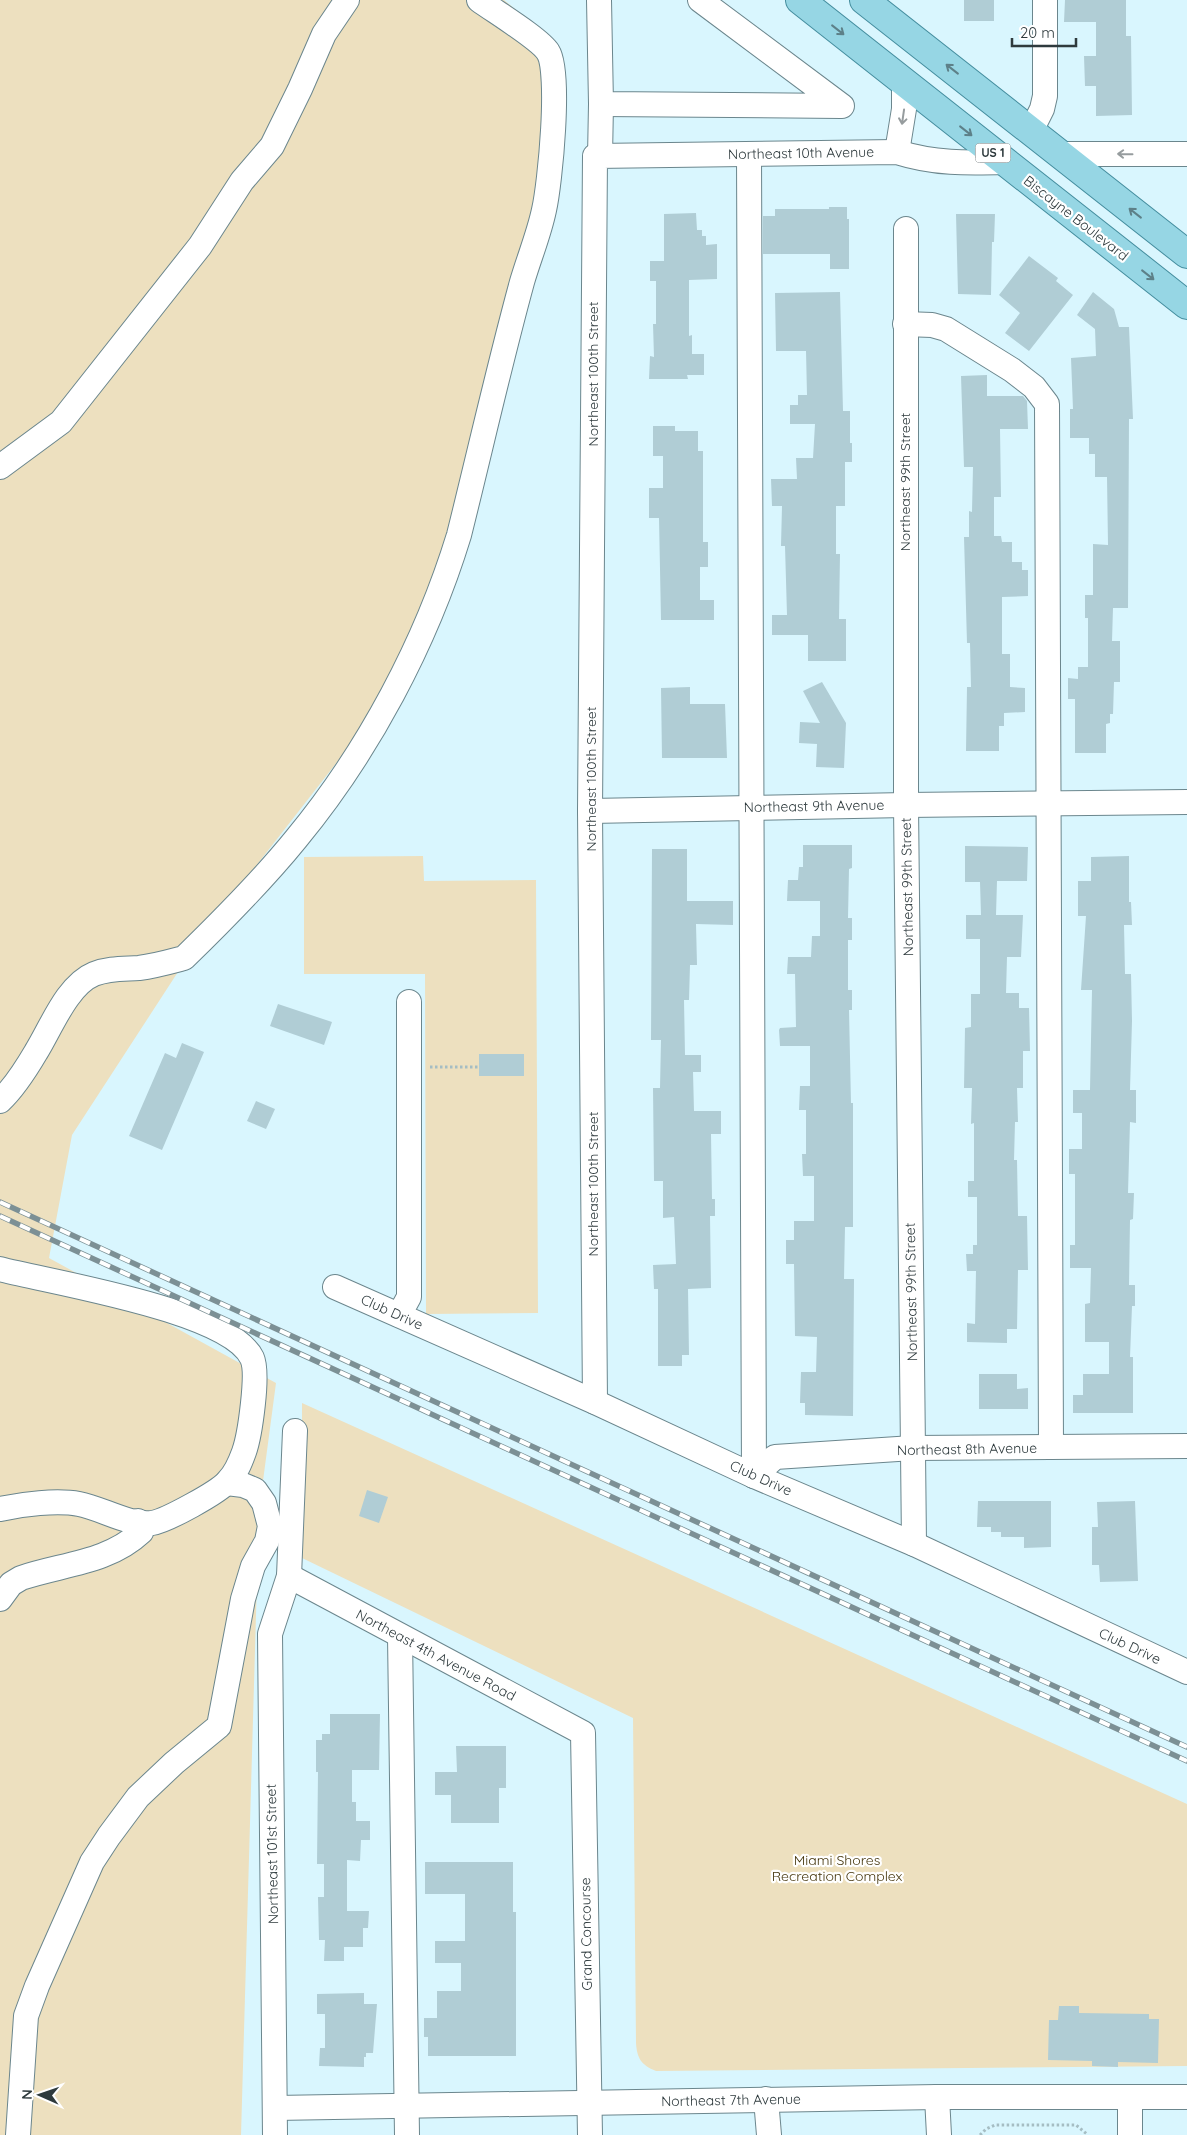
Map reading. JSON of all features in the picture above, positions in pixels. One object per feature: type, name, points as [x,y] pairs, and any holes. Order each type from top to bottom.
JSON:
[{"type":"main road","name":"Biscayne Boulevard","points":[[800,0],[1187,305]]},
{"type":"main road","points":[[864,0],[1187,254]]},
{"type":"street","points":[[0,467],[61,422],[200,246],[242,181],[272,146],[324,34],[347,0]]},
{"type":"street","points":[[0,1101],[35,1053],[74,988],[86,978],[111,969],[141,968],[184,958],[276,862],[297,838],[348,768],[386,706],[417,644],[449,569],[459,535],[522,282],[545,209],[549,169],[555,99],[553,71],[548,52],[535,40],[479,0]]},
{"type":"street","name":"Northeast 100th Street","points":[[595,1402],[590,811],[600,104],[599,0]]},
{"type":"street","points":[[600,104],[842,106],[700,0]]},
{"type":"street","points":[[1031,131],[1042,109],[1045,96],[1045,0]]},
{"type":"street","points":[[897,152],[904,109],[904,82]]},
{"type":"street","name":"Northeast 10th Avenue","points":[[598,157],[897,152],[921,160],[947,163],[1006,162]]},
{"type":"street","points":[[749,154],[754,1476]]},
{"type":"street","points":[[1060,154],[1187,154]]},
{"type":"street","name":"Northeast 99th Street","points":[[906,229],[906,804],[914,1544]]},
{"type":"street","points":[[905,324],[932,324],[946,329],[1012,370],[1034,387],[1047,404],[1051,1447]]},
{"type":"street","name":"Northeast 9th Avenue","points":[[590,811],[906,804],[1187,802]]},
{"type":"street","points":[[399,1315],[409,1297],[410,1002]]},
{"type":"street","points":[[0,1269],[36,1279],[132,1299],[200,1321],[244,1346],[252,1359],[256,1381],[245,1448],[238,1468],[227,1483],[164,1519],[151,1523],[138,1522],[80,1504],[60,1502],[0,1509]]},
{"type":"street","name":"Club Drive","points":[[335,1287],[595,1402],[754,1476],[914,1544],[1187,1672]]},
{"type":"street","name":"Northeast 101st Street","points":[[275,2135],[270,1634],[289,1576],[295,1431]]},
{"type":"street","name":"Northeast 8th Avenue","points":[[754,1476],[775,1457],[913,1448],[1187,1446]]},
{"type":"street","points":[[18,2135],[26,2016],[37,1986],[92,1862],[138,1797],[219,1726],[243,1599],[253,1566],[267,1541],[270,1526],[264,1503],[255,1490],[243,1485],[227,1483]]},
{"type":"street","points":[[0,1599],[10,1584],[21,1578],[99,1558],[128,1544],[141,1532],[138,1522]]},
{"type":"street","name":"Northeast 4th Avenue Road","points":[[289,1576],[584,1733]]},
{"type":"street","points":[[400,1636],[407,2135]]},
{"type":"street","name":"Grand Concourse","points":[[584,1733],[588,2102],[590,2135]]},
{"type":"street","points":[[937,2097],[939,2135]]},
{"type":"street","name":"Northeast 7th Avenue","points":[[275,2108],[766,2099],[1187,2097]]},
{"type":"street","points":[[1130,2098],[1130,2135]]},
{"type":"street","points":[[766,2099],[769,2135]]},
{"type":"path","points":[[409,1068],[480,1067]]},
{"type":"path","points":[[980,2135],[986,2129],[995,2125],[1064,2124],[1076,2125],[1088,2135]]},
{"type":"green space","points":[[0,0],[504,0],[553,41],[560,110],[416,661],[202,935],[72,1135],[49,1258],[276,1383],[259,1511],[241,2135],[0,2135]]},
{"type":"green space","points":[[423,856],[424,881],[536,880],[538,1313],[426,1314],[425,974],[304,974],[304,857]]},
{"type":"green space","name":"Miami Shores Recreation Complex","points":[[302,1403],[1187,1804],[1187,2066],[656,2071],[647,2066],[637,2053],[636,2043],[633,1718],[302,1558]]},
{"type":"building","points":[[964,0],[994,0],[994,21],[964,21]]},
{"type":"building","points":[[1065,0],[1126,0],[1126,36],[1131,36],[1132,115],[1096,116],[1096,86],[1085,86],[1084,56],[1096,56],[1096,22],[1064,22]]},
{"type":"building","points":[[829,207],[847,207],[847,219],[849,219],[849,269],[830,269],[830,254],[763,254],[763,216],[775,216],[775,209],[829,209]]},
{"type":"building","points":[[696,213],[697,230],[702,230],[702,236],[706,236],[706,245],[717,244],[717,279],[689,280],[689,336],[692,335],[692,354],[704,354],[704,375],[687,375],[688,379],[649,379],[650,356],[654,357],[653,324],[656,324],[656,281],[650,281],[650,261],[664,261],[664,214]]},
{"type":"building","points":[[956,214],[995,214],[994,242],[992,242],[991,295],[958,294]]},
{"type":"building","points":[[1029,256],[1058,278],[1056,281],[1073,295],[1029,351],[1005,333],[1020,313],[999,295]]},
{"type":"building","points":[[840,292],[843,411],[850,411],[850,443],[852,443],[852,462],[845,462],[845,506],[836,506],[836,554],[840,554],[839,619],[846,619],[846,661],[808,661],[808,635],[772,635],[772,615],[787,615],[785,546],[781,546],[782,506],[772,506],[771,479],[797,479],[796,458],[813,458],[815,424],[790,424],[790,405],[798,405],[798,395],[807,395],[806,351],[776,351],[775,293]]},
{"type":"building","points":[[1093,292],[1114,309],[1119,327],[1129,327],[1133,419],[1129,419],[1128,608],[1113,608],[1112,641],[1120,641],[1120,682],[1114,682],[1113,714],[1110,714],[1110,723],[1106,724],[1106,753],[1075,753],[1075,699],[1068,699],[1068,678],[1078,679],[1078,667],[1088,667],[1088,618],[1085,618],[1085,595],[1093,595],[1093,544],[1108,545],[1107,477],[1095,477],[1095,454],[1089,454],[1089,438],[1070,438],[1070,409],[1073,409],[1071,358],[1096,356],[1095,329],[1077,315]]},
{"type":"building","points":[[987,375],[987,396],[1023,396],[1027,401],[1028,429],[1000,429],[1001,497],[994,497],[994,536],[1001,536],[1002,542],[1012,542],[1012,562],[1022,562],[1022,570],[1028,570],[1028,596],[1002,597],[1002,654],[1010,654],[1010,687],[1025,688],[1025,712],[1004,713],[1004,726],[999,726],[999,751],[966,751],[967,687],[971,687],[970,643],[967,643],[964,537],[969,537],[969,511],[972,512],[973,467],[964,467],[961,376]]},
{"type":"building","points":[[653,426],[675,426],[675,431],[698,431],[698,451],[703,451],[703,542],[708,542],[708,567],[700,567],[700,600],[714,600],[714,620],[661,620],[659,518],[649,518],[649,488],[663,488],[663,456],[653,456]]},
{"type":"building","points":[[822,682],[846,723],[844,768],[816,767],[817,744],[799,743],[800,722],[820,723],[803,691]]},
{"type":"building","points":[[690,687],[690,704],[725,704],[727,758],[662,758],[661,688]]},
{"type":"building","points":[[803,845],[852,845],[852,868],[849,869],[848,918],[852,918],[852,940],[848,940],[848,990],[852,990],[852,1010],[849,1010],[851,1103],[853,1103],[853,1227],[845,1227],[844,1279],[854,1279],[853,1416],[805,1415],[805,1403],[800,1403],[801,1372],[816,1372],[817,1337],[795,1336],[794,1264],[786,1264],[786,1240],[794,1240],[794,1221],[814,1221],[814,1176],[803,1176],[802,1154],[806,1154],[806,1110],[799,1110],[800,1086],[810,1086],[810,1046],[780,1046],[779,1030],[780,1028],[796,1027],[795,974],[787,974],[788,957],[811,957],[812,936],[820,936],[820,901],[787,901],[788,880],[798,880],[799,867],[803,867]]},
{"type":"building","points":[[965,846],[1028,847],[1027,881],[997,881],[996,915],[1023,915],[1021,957],[1007,957],[1006,993],[1019,993],[1019,1008],[1029,1008],[1030,1051],[1023,1051],[1023,1088],[1017,1088],[1018,1122],[1015,1122],[1014,1160],[1017,1160],[1018,1216],[1027,1216],[1028,1270],[1018,1270],[1017,1329],[1007,1329],[1007,1343],[967,1342],[967,1323],[975,1324],[976,1271],[967,1271],[966,1254],[973,1254],[973,1245],[977,1245],[977,1197],[968,1197],[968,1181],[974,1181],[974,1123],[971,1124],[972,1088],[964,1088],[965,1028],[971,1027],[971,994],[980,994],[980,939],[966,939],[966,915],[981,915],[980,882],[965,882]]},
{"type":"building","points":[[652,849],[687,849],[687,901],[733,901],[733,925],[696,924],[697,965],[690,965],[689,1000],[684,1000],[685,1055],[701,1055],[701,1072],[693,1072],[694,1111],[721,1111],[721,1134],[711,1134],[712,1199],[715,1199],[715,1216],[710,1216],[711,1288],[688,1289],[689,1355],[682,1355],[682,1366],[658,1366],[658,1289],[654,1289],[653,1265],[676,1264],[674,1217],[663,1218],[663,1181],[654,1181],[653,1088],[660,1088],[661,1040],[651,1040]]},
{"type":"building","points":[[1129,856],[1129,902],[1131,902],[1132,925],[1124,925],[1125,974],[1131,974],[1130,1090],[1136,1090],[1136,1123],[1130,1122],[1128,1193],[1134,1193],[1133,1219],[1130,1220],[1129,1285],[1135,1285],[1135,1306],[1132,1306],[1130,1357],[1133,1357],[1133,1413],[1073,1413],[1073,1395],[1083,1395],[1083,1374],[1109,1374],[1109,1342],[1085,1342],[1085,1304],[1090,1303],[1091,1268],[1070,1268],[1070,1245],[1075,1245],[1075,1174],[1069,1174],[1069,1149],[1082,1149],[1082,1113],[1073,1113],[1073,1090],[1090,1090],[1092,990],[1081,990],[1086,916],[1078,916],[1078,881],[1091,881],[1091,857]]},
{"type":"building","points":[[278,1004],[332,1022],[324,1045],[270,1026]]},
{"type":"building","points":[[182,1043],[204,1052],[162,1150],[129,1136],[165,1053],[176,1058]]},
{"type":"building","points":[[479,1054],[524,1054],[524,1076],[479,1076]]},
{"type":"building","points":[[256,1101],[275,1109],[266,1129],[247,1121]]},
{"type":"building","points":[[979,1374],[1017,1374],[1017,1389],[1028,1388],[1028,1409],[979,1409]]},
{"type":"building","points":[[367,1490],[388,1497],[379,1523],[359,1516]]},
{"type":"building","points":[[978,1501],[1051,1501],[1051,1547],[1024,1548],[1024,1537],[1001,1537],[1001,1532],[991,1532],[991,1527],[977,1527]]},
{"type":"building","points":[[1135,1501],[1138,1581],[1100,1582],[1099,1565],[1092,1565],[1092,1527],[1098,1527],[1097,1502]]},
{"type":"building","points":[[330,1714],[380,1714],[379,1770],[352,1770],[352,1802],[356,1802],[356,1821],[370,1821],[370,1840],[361,1840],[360,1861],[347,1860],[347,1911],[369,1911],[368,1928],[363,1928],[363,1947],[344,1947],[344,1961],[324,1961],[325,1940],[319,1940],[318,1897],[324,1897],[324,1864],[317,1864],[318,1772],[316,1772],[316,1740],[322,1740],[322,1734],[330,1734]]},
{"type":"building","points":[[456,1746],[506,1746],[506,1788],[499,1788],[499,1823],[451,1823],[451,1795],[435,1795],[435,1772],[457,1772]]},
{"type":"building","points":[[425,1862],[513,1862],[513,1912],[516,1912],[516,2056],[428,2056],[428,2037],[424,2037],[424,2018],[437,2018],[437,1991],[461,1991],[461,1963],[435,1963],[435,1941],[465,1941],[465,1894],[425,1894]]},
{"type":"building","points":[[364,1993],[364,2004],[377,2004],[373,2053],[366,2053],[364,2067],[319,2066],[320,2048],[325,2048],[325,2014],[317,2014],[317,1994]]},
{"type":"building","points":[[1059,2006],[1079,2006],[1079,2013],[1149,2014],[1149,2019],[1159,2019],[1158,2063],[1118,2062],[1118,2067],[1092,2066],[1092,2061],[1048,2060],[1049,2020],[1058,2020]]},
{"type":"railway","points":[[0,1202],[1187,1747]]},
{"type":"railway","points":[[0,1216],[1187,1761]]}]
